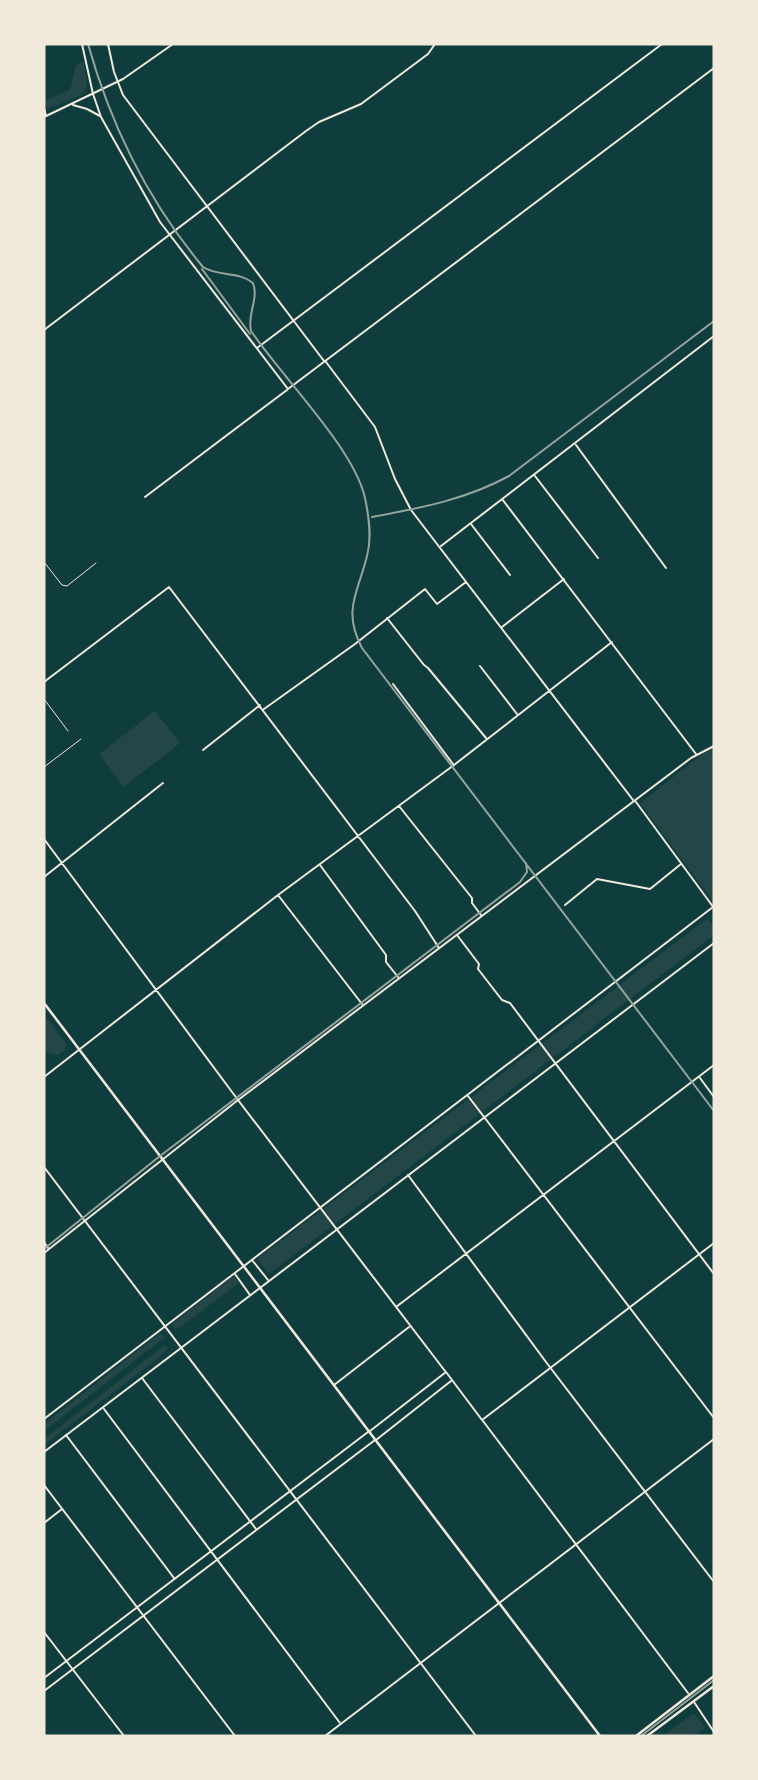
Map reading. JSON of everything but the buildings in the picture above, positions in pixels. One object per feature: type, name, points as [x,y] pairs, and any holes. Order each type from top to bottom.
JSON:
[{"type":"main road","points":[[44,1003],[600,1736]]},
{"type":"main road","points":[[636,1736],[714,1676]]},
{"type":"main road","points":[[647,1736],[714,1686]]},
{"type":"main road","points":[[690,1695],[693,1701]]},
{"type":"street","points":[[82,44],[101,117],[150,204],[170,235],[288,389]]},
{"type":"street","points":[[44,1419],[714,908],[405,500],[375,427],[123,94],[108,44]]},
{"type":"street","points":[[44,108],[45,117],[72,105],[142,67],[173,44]]},
{"type":"street","points":[[44,330],[319,122],[361,104],[428,54],[435,44]]},
{"type":"street","points":[[256,349],[662,44]]},
{"type":"street","points":[[145,497],[714,68]]},
{"type":"street","points":[[72,105],[101,117]]},
{"type":"street","points":[[440,547],[714,337]]},
{"type":"street","points":[[575,444],[666,568]]},
{"type":"street","points":[[534,475],[598,558]]},
{"type":"street","points":[[502,499],[697,755]]},
{"type":"street","points":[[470,523],[510,575]]},
{"type":"street","points":[[502,628],[564,579]]},
{"type":"street","points":[[263,710],[425,589],[437,604],[466,582]]},
{"type":"street","points":[[44,682],[169,587],[415,911],[439,948]]},
{"type":"street","points":[[387,618],[486,739]]},
{"type":"street","points":[[44,1077],[278,895],[454,765],[612,642]]},
{"type":"street","points":[[480,666],[518,715]]},
{"type":"street","points":[[393,684],[454,765]]},
{"type":"street","points":[[203,750],[260,705]]},
{"type":"street","points":[[44,1253],[363,1005],[634,801],[697,755],[714,746]]},
{"type":"street","points":[[44,877],[163,783]]},
{"type":"street","points":[[399,806],[472,898],[472,903],[482,916]]},
{"type":"street","points":[[44,839],[238,1100],[690,1695]]},
{"type":"street","points":[[319,864],[386,955],[386,962],[399,978]]},
{"type":"street","points":[[565,905],[597,878],[650,888],[681,864]]},
{"type":"street","points":[[278,895],[363,1005]]},
{"type":"street","points":[[457,935],[479,964],[478,969],[502,1000],[510,1003],[714,1274]]},
{"type":"street","points":[[44,1452],[714,943]]},
{"type":"street","points":[[395,1307],[714,1065]]},
{"type":"street","points":[[699,1077],[714,1097]]},
{"type":"street","points":[[467,1095],[714,1418]]},
{"type":"street","points":[[44,1167],[476,1736]]},
{"type":"street","points":[[408,1175],[714,1582]]},
{"type":"street","points":[[44,1242],[49,1249]]},
{"type":"street","points":[[482,1420],[714,1243]]},
{"type":"street","points":[[252,1259],[269,1281]]},
{"type":"street","points":[[234,1273],[250,1295]]},
{"type":"street","points":[[334,1385],[410,1326]]},
{"type":"street","points":[[44,1678],[446,1372]]},
{"type":"street","points":[[142,1378],[257,1530]]},
{"type":"street","points":[[44,1692],[452,1380]]},
{"type":"street","points":[[103,1407],[341,1724]]},
{"type":"street","points":[[66,1435],[175,1578]]},
{"type":"street","points":[[325,1736],[714,1438]]},
{"type":"street","points":[[44,1485],[235,1736]]},
{"type":"street","points":[[44,1523],[62,1509]]},
{"type":"street","points":[[44,1632],[124,1736]]},
{"type":"street","points":[[693,1701],[714,1732]]},
{"type":"lane","points":[[44,562],[62,585],[67,586],[96,563]]},
{"type":"lane","points":[[44,699],[68,731]]},
{"type":"lane","points":[[44,767],[81,739]]},
{"type":"shaded area","points":[[84,62],[87,84],[82,95],[47,109],[44,101],[70,90],[76,65]]},
{"type":"shaded area","points":[[155,711],[180,743],[124,787],[99,754]]},
{"type":"shaded area","points":[[714,745],[714,903],[640,803]]},
{"type":"shaded area","points":[[707,919],[714,924],[714,935],[269,1274],[257,1259]]},
{"type":"shaded area","points":[[44,1014],[66,1043],[65,1050],[57,1055],[44,1052]]},
{"type":"shaded area","points":[[234,1276],[239,1283],[176,1330],[172,1324]]},
{"type":"shaded area","points":[[160,1333],[165,1337],[44,1431],[44,1424]]},
{"type":"shaded area","points":[[165,1345],[168,1349],[152,1363],[44,1445],[44,1439]]},
{"type":"shaded area","points":[[694,1713],[705,1728],[694,1736],[663,1736]]},
{"type":"tram line","points":[[88,44],[120,133],[165,216],[203,267],[253,283],[255,295],[250,319],[251,331],[332,435],[358,478],[365,498],[370,534],[369,549],[352,612],[356,635],[362,648],[714,1111]]},
{"type":"tram line","points":[[202,269],[250,334]]},
{"type":"tram line","points":[[44,1249],[160,1156],[520,882],[527,872],[526,863]]},
{"type":"tram line","points":[[641,1736],[714,1680]]},
{"type":"railway","points":[[372,517],[459,497],[509,476],[714,321]]}]
